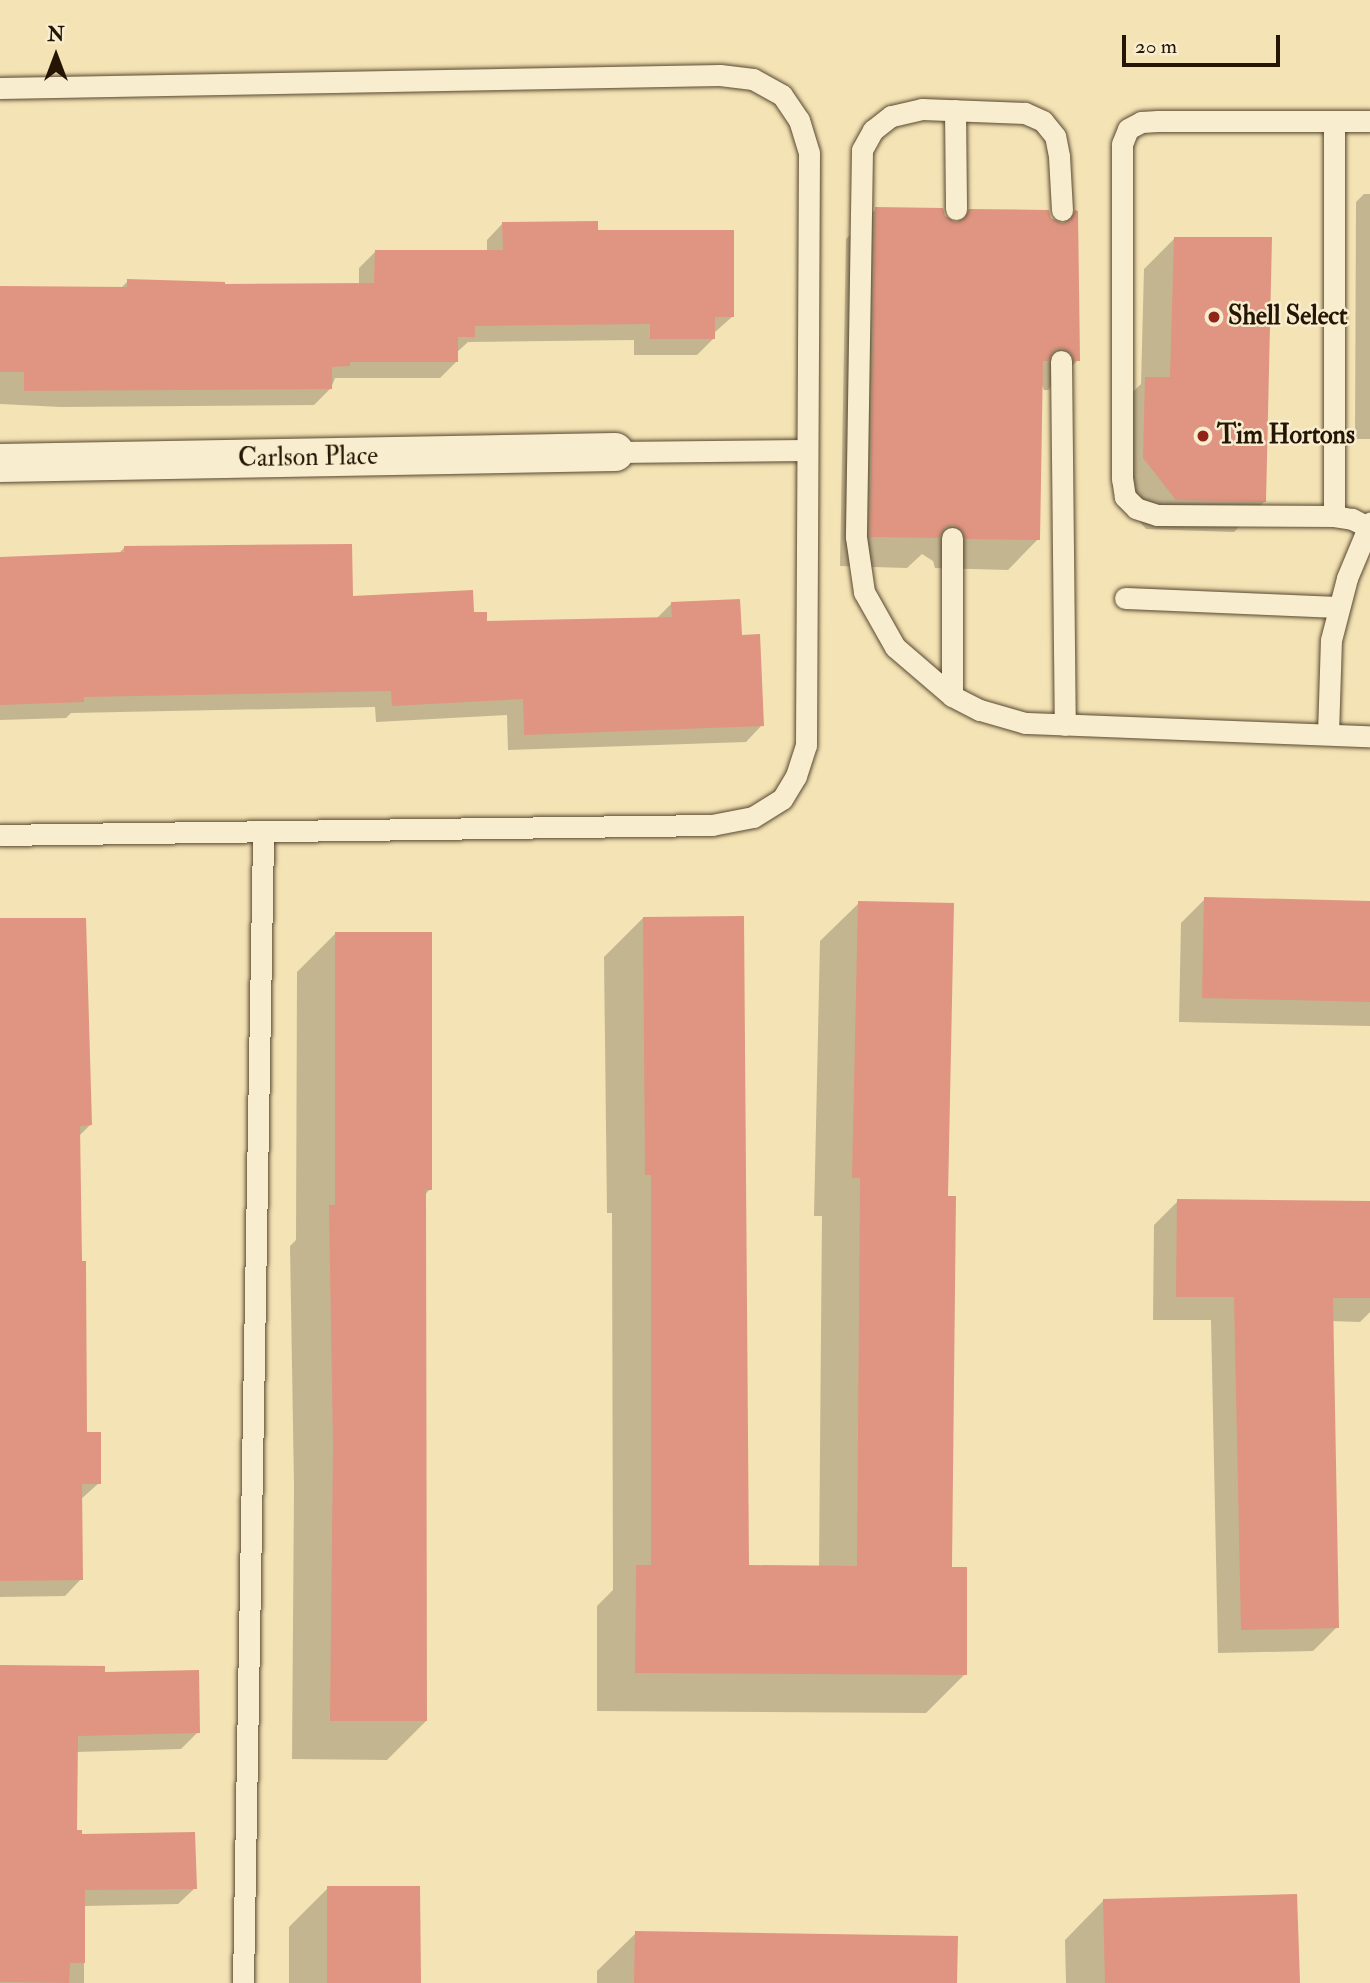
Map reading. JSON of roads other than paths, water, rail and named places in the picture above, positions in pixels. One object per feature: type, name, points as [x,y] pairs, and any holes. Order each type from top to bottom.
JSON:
[{"type":"street","name":"Carlson Place","points":[[0,463],[615,452]]},
{"type":"lane","points":[[0,88],[720,75],[753,79],[782,95],[799,120],[809,153],[806,745],[796,776],[782,799],[753,817],[712,825],[263,834],[0,835]]},
{"type":"lane","points":[[1062,210],[1055,136],[1043,121],[1024,113],[922,109],[891,116],[873,130],[862,150],[856,537],[864,592],[895,647],[952,696],[980,710],[1025,723],[1370,736]]},
{"type":"lane","points":[[956,110],[956,208]]},
{"type":"lane","points":[[1334,121],[1334,516]]},
{"type":"lane","points":[[1328,734],[1331,640],[1347,578],[1369,525],[1334,516],[1157,516],[1136,508],[1125,497],[1122,479],[1122,144],[1128,129],[1140,122],[1370,121]]},
{"type":"lane","points":[[1061,361],[1065,725]]},
{"type":"lane","points":[[615,452],[806,450]]},
{"type":"lane","points":[[952,538],[952,696]]},
{"type":"lane","points":[[1125,598],[1339,607]]},
{"type":"lane","points":[[243,1983],[263,834]]},
{"type":"place","name":"Shell Select","points":[[1214,317]]},
{"type":"place","name":"Tim Hortons","points":[[1203,436]]}]
